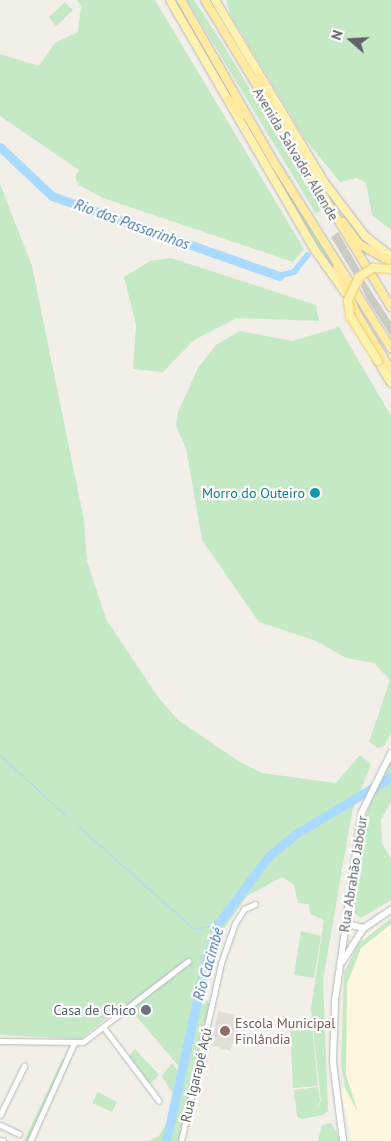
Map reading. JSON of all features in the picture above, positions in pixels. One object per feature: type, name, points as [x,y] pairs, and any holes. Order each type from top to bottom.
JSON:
[{"type":"highway","name":"Avenida Salvador Allende","points":[[181,0],[262,142],[391,348]]},
{"type":"highway","name":"Avenida Salvador Allende","points":[[205,0],[285,138],[326,198],[332,214],[391,307]]},
{"type":"highway","points":[[260,77],[285,138]]},
{"type":"highway","points":[[228,99],[262,142]]},
{"type":"highway","points":[[326,198],[359,244],[391,262]]},
{"type":"highway","name":"Avenida Salvador Allende","points":[[326,243],[351,300],[391,370]]},
{"type":"main road","name":"Avenida Salvador Allende","points":[[170,0],[315,250],[351,300]]},
{"type":"main road","name":"Avenida Salvador Allende","points":[[215,0],[334,197],[374,246],[391,256]]},
{"type":"main road","points":[[391,269],[373,268],[364,273],[354,282],[348,300],[350,316],[391,383]]},
{"type":"street","name":"Rua Abrahão Jabour","points":[[344,1141],[333,1062],[339,972],[365,802],[391,752]]},
{"type":"street","name":"Rua Igarapé Açú","points":[[181,1141],[221,963],[236,923],[244,909],[255,904]]},
{"type":"street","name":"Rua Abrahão Jabour","points":[[339,972],[351,944],[364,928],[391,910]]},
{"type":"street","points":[[346,918],[351,925],[364,928]]},
{"type":"street","points":[[0,1041],[71,1043],[104,1028],[147,991],[188,961]]},
{"type":"street","points":[[104,1028],[159,1100]]},
{"type":"street","points":[[30,1141],[70,1058],[71,1043]]},
{"type":"street","points":[[0,1114],[24,1066]]},
{"type":"street","points":[[0,1126],[19,1134]]},
{"type":"shaded area","points":[[391,918],[391,1141],[352,1141],[340,1090],[345,1088],[341,1065],[344,973],[364,936]]},
{"type":"shaded area","name":"Escola Municipal Finlândia","points":[[218,1011],[242,1017],[230,1051],[211,1045]]},
{"type":"green space","points":[[77,0],[155,0],[304,249],[293,262],[103,198],[79,185],[75,177],[79,170],[0,116],[0,54],[39,66],[55,43],[78,32],[81,6]]},
{"type":"green space","points":[[187,0],[194,0],[224,46],[322,209],[316,214]]},
{"type":"green space","points":[[226,0],[391,0],[391,230],[372,215],[366,183],[357,178],[340,182],[305,139],[230,14]]},
{"type":"green space","points":[[65,2],[73,10],[56,26],[49,17]]},
{"type":"green space","points":[[247,128],[318,238],[338,275],[316,245]]},
{"type":"green space","points":[[0,184],[32,266],[84,520],[87,561],[106,619],[158,697],[178,720],[240,762],[262,773],[336,783],[360,755],[371,764],[352,812],[323,980],[328,1111],[323,1115],[301,1119],[297,1116],[294,1090],[318,1087],[320,1101],[316,1111],[321,1101],[311,1009],[324,920],[310,914],[309,904],[298,903],[294,885],[282,877],[247,896],[223,930],[207,980],[205,998],[211,1006],[203,1027],[182,1141],[148,1141],[159,1136],[170,1116],[180,1068],[125,1003],[81,1039],[0,1035]]},
{"type":"green space","points":[[171,258],[316,305],[319,321],[237,318],[194,340],[163,372],[133,369],[136,325],[124,277],[150,261]]},
{"type":"green space","points":[[339,327],[391,416],[391,733],[384,746],[378,748],[369,742],[390,680],[374,663],[346,658],[316,641],[259,622],[202,540],[186,448],[176,426],[178,412],[198,368],[216,345],[240,331],[293,341]]},
{"type":"green space","points":[[391,761],[391,802],[381,819],[382,843],[391,859],[391,900],[361,918],[351,910],[364,822],[375,789]]},
{"type":"green space","points":[[391,918],[391,924],[361,948],[347,984],[346,1075],[358,1112],[345,1088],[341,1065],[344,973],[358,944]]},
{"type":"green space","points":[[301,931],[321,936],[314,978],[294,975]]},
{"type":"green space","points":[[290,1026],[312,1026],[318,1086],[293,1088]]},
{"type":"green space","points":[[135,1049],[159,1075],[150,1084],[128,1057]]},
{"type":"green space","points":[[63,1058],[71,1061],[31,1141],[24,1141]]},
{"type":"green space","points":[[172,1063],[178,1071],[172,1093],[162,1076]]},
{"type":"green space","points":[[98,1092],[117,1102],[112,1112],[92,1103]]},
{"type":"green space","points":[[331,1123],[342,1141],[318,1141],[322,1125]]},
{"type":"building","points":[[338,232],[360,270],[354,275],[331,237]]},
{"type":"building","points":[[364,280],[391,322],[391,336],[367,299],[361,286]]},
{"type":"waterway","name":"Rio dos Passarinhos","points":[[0,147],[52,196],[279,276]]},
{"type":"waterway","points":[[279,276],[294,272],[307,256]]},
{"type":"waterway","points":[[0,755],[65,815]]},
{"type":"waterway","name":"Rio Cacimbé","points":[[166,1141],[207,956],[218,924],[268,857],[294,835],[391,777]]},
{"type":"waterway","points":[[78,826],[194,929],[218,924]]},
{"type":"place","name":"Morro do Outeiro","points":[[315,493]]},
{"type":"place","name":"Casa de Chico","points":[[146,1010]]},
{"type":"place","name":"Escola Municipal Finlândia","points":[[225,1031]]}]
